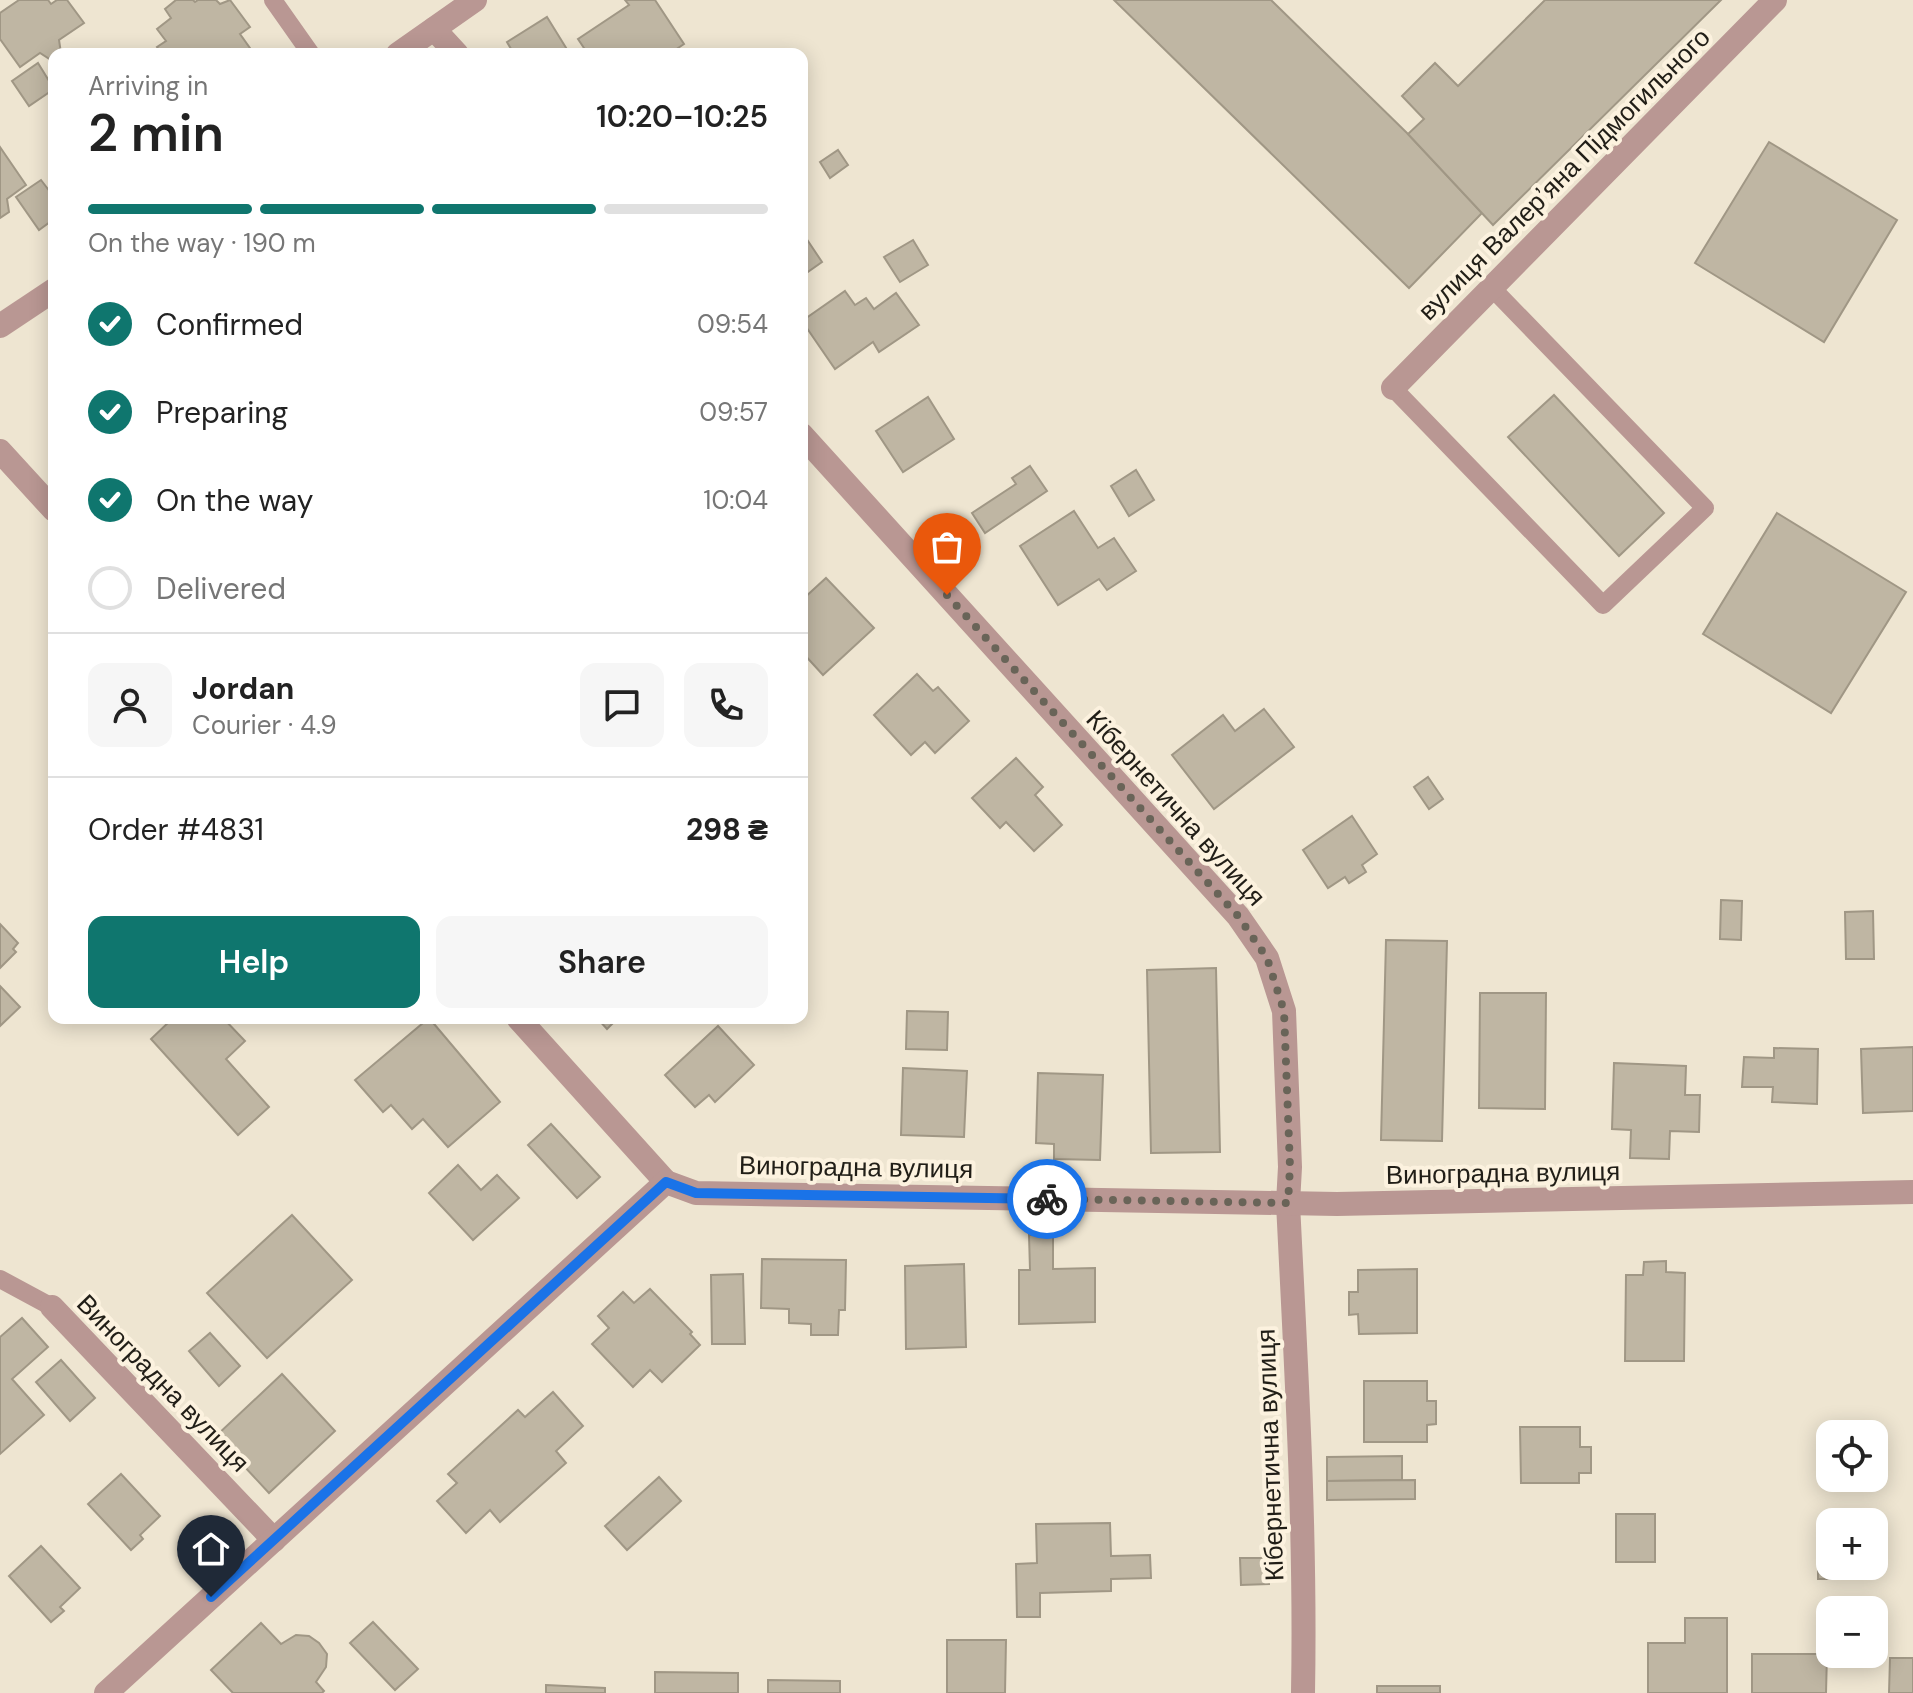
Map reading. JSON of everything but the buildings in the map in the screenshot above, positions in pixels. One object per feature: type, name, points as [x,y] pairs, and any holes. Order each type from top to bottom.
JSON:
[{"type":"street","points":[[407,48],[475,0]]},
{"type":"street","name":"вулиця Валерʼяна Підмогильного","points":[[1393,388],[1775,0]]},
{"type":"street","points":[[434,29],[451,48]]},
{"type":"street","points":[[0,326],[48,294]]},
{"type":"street","name":"Кібернетична вулиця","points":[[808,442],[1238,916],[1267,958],[1284,1011],[1290,1167],[1288,1203],[1300,1451],[1303,1693]]},
{"type":"street","points":[[0,451],[48,503]]},
{"type":"street","points":[[106,1693],[666,1182],[523,1024]]},
{"type":"street","name":"Виноградна вулиця","points":[[666,1182],[696,1193],[1337,1204],[1913,1192]]},
{"type":"street","name":"Виноградна вулиця","points":[[52,1307],[274,1540]]},
{"type":"lane","points":[[273,0],[307,48]]},
{"type":"lane","points":[[1393,388],[1603,605],[1705,508],[1492,288]]},
{"type":"lane","name":"Виноградна вулиця","points":[[0,1279],[52,1307]]},
{"type":"way so far","points":[[947,595],[1238,916],[1267,958],[1284,1011],[1290,1167],[1288,1203],[1047,1199]]},
{"type":"route","points":[[211,1597],[666,1182],[696,1193],[1047,1199]]}]
